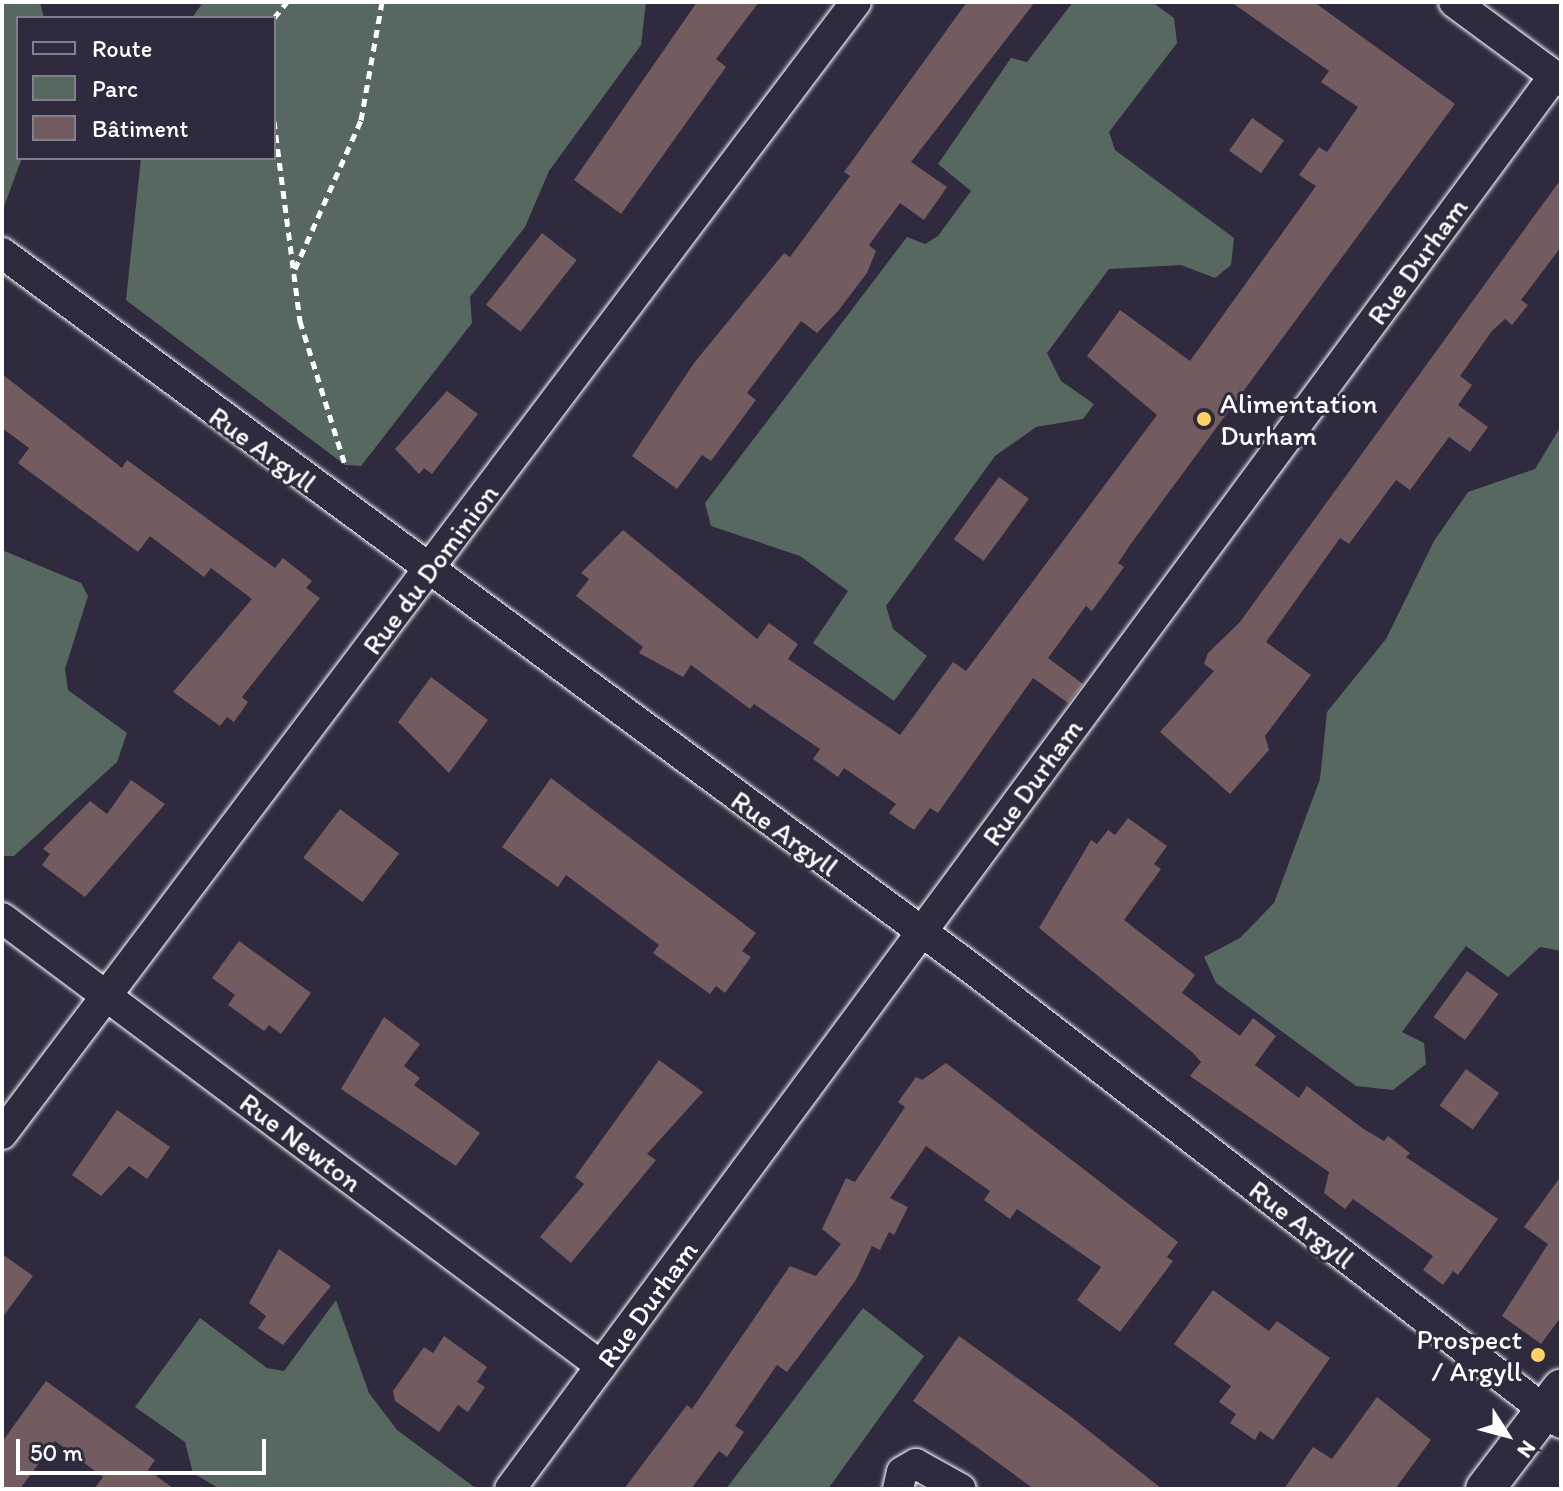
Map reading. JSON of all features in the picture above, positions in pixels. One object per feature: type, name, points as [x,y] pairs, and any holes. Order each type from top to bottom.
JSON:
[{"type":"street","name":"Rue du Dominion","points":[[2,1134],[856,2]]},
{"type":"street","points":[[1454,2],[1558,78]]},
{"type":"street","name":"Rue Durham","points":[[510,1489],[1558,78]]},
{"type":"street","name":"Rue Argyll","points":[[2,253],[337,504],[921,932],[1555,1408]]},
{"type":"street","name":"Rue Newton","points":[[2,918],[601,1366]]},
{"type":"street","points":[[1485,1489],[1555,1408]]},
{"type":"street","points":[[898,1489],[902,1472],[916,1464],[961,1489]]},
{"type":"path","points":[[295,270],[361,120],[382,2]]},
{"type":"path","points":[[276,135],[300,321],[351,484],[337,504]]},
{"type":"green space","points":[[2,2],[40,2],[44,16],[16,16],[16,160],[21,160],[3,209]]},
{"type":"green space","points":[[203,2],[646,2],[641,45],[549,171],[525,227],[470,297],[472,323],[361,466],[345,465],[126,300],[141,160],[276,160],[276,16],[193,16]]},
{"type":"green space","points":[[1073,2],[1152,2],[1174,18],[1177,43],[1109,132],[1115,150],[1234,238],[1231,265],[1215,278],[1181,265],[1109,269],[1047,353],[1061,381],[1094,404],[1083,419],[1036,427],[995,456],[886,606],[893,629],[927,656],[894,701],[813,643],[848,591],[800,556],[711,526],[705,503],[907,237],[925,244],[938,236],[971,191],[938,164],[1011,58],[1027,62]]},
{"type":"green space","points":[[1561,426],[1561,951],[1540,947],[1508,977],[1466,946],[1402,1032],[1424,1043],[1426,1064],[1393,1090],[1356,1086],[1216,983],[1204,957],[1240,938],[1274,903],[1320,779],[1327,712],[1386,639],[1434,541],[1468,492],[1535,469]]},
{"type":"green space","points":[[2,550],[81,583],[88,596],[65,669],[68,690],[127,733],[117,762],[14,856],[2,856]]},
{"type":"green space","points":[[336,1300],[369,1393],[397,1430],[477,1489],[220,1489],[193,1473],[185,1442],[135,1407],[200,1318],[267,1368],[284,1371]]},
{"type":"green space","points":[[863,1308],[924,1356],[828,1489],[726,1489]]},
{"type":"building","points":[[697,2],[759,2],[716,59],[726,67],[621,214],[574,180]]},
{"type":"building","points":[[967,2],[1035,2],[911,162],[947,187],[924,220],[900,203],[869,245],[876,251],[867,273],[838,311],[817,333],[801,321],[747,393],[756,400],[711,461],[702,455],[677,489],[632,456],[694,363],[784,253],[790,257],[850,176],[844,172]]},
{"type":"building","points":[[1231,2],[1314,2],[1455,104],[1130,545],[1118,563],[1124,567],[1092,611],[1086,606],[1048,658],[1083,684],[1068,703],[1033,678],[938,813],[930,808],[914,830],[889,813],[896,804],[844,768],[838,777],[813,759],[820,749],[754,704],[750,709],[691,665],[683,677],[639,653],[643,647],[576,596],[589,579],[581,573],[623,530],[757,639],[769,623],[798,644],[788,659],[900,735],[953,662],[966,671],[1157,415],[1087,356],[1120,310],[1190,361],[1316,186],[1299,175],[1319,147],[1327,152],[1358,107],[1321,82],[1329,71]]},
{"type":"building","points":[[1252,118],[1284,140],[1261,173],[1229,151]]},
{"type":"building","points":[[1561,179],[1561,247],[1521,300],[1528,305],[1512,325],[1505,319],[1492,331],[1460,376],[1472,385],[1458,405],[1488,427],[1470,452],[1449,437],[1410,490],[1396,480],[1349,544],[1340,538],[1266,642],[1311,675],[1265,736],[1269,750],[1230,794],[1160,732],[1214,671],[1204,664],[1208,653],[1240,622]]},
{"type":"building","points":[[542,233],[577,260],[521,332],[486,305]]},
{"type":"building","points":[[2,374],[122,468],[127,460],[275,568],[283,558],[312,581],[306,588],[320,598],[242,697],[248,702],[234,722],[227,717],[220,726],[173,692],[252,599],[211,568],[204,577],[150,536],[138,552],[18,463],[29,448],[2,428]]},
{"type":"building","points":[[447,391],[478,414],[432,474],[424,468],[419,474],[395,449]]},
{"type":"building","points":[[999,477],[1029,499],[984,561],[954,539]]},
{"type":"building","points":[[431,677],[488,720],[449,773],[398,722]]},
{"type":"building","points":[[551,778],[756,933],[742,951],[751,957],[725,993],[716,986],[710,994],[653,953],[659,945],[566,875],[558,887],[502,847]]},
{"type":"building","points":[[131,780],[165,804],[85,897],[42,865],[50,854],[43,849],[90,801],[107,814]]},
{"type":"building","points":[[340,809],[399,854],[362,902],[303,858]]},
{"type":"building","points":[[1128,818],[1167,846],[1154,864],[1161,869],[1124,920],[1195,975],[1182,993],[1240,1036],[1253,1018],[1276,1036],[1255,1065],[1299,1098],[1307,1086],[1362,1128],[1384,1141],[1388,1136],[1410,1153],[1406,1157],[1498,1219],[1458,1275],[1453,1271],[1443,1285],[1423,1270],[1433,1256],[1353,1199],[1345,1209],[1324,1193],[1329,1172],[1190,1076],[1201,1062],[1193,1053],[1039,928],[1091,840],[1097,844],[1108,830],[1115,835]]},
{"type":"building","points":[[239,941],[311,993],[281,1034],[269,1025],[264,1031],[228,1005],[235,995],[212,978]]},
{"type":"building","points":[[1467,971],[1499,994],[1465,1040],[1433,1017]]},
{"type":"building","points":[[384,1017],[420,1044],[404,1066],[420,1078],[414,1085],[480,1133],[456,1166],[341,1089]]},
{"type":"building","points":[[659,1060],[703,1092],[647,1154],[656,1160],[571,1263],[540,1237],[584,1184],[575,1177]]},
{"type":"building","points":[[946,1063],[1178,1242],[1167,1257],[1173,1261],[1120,1332],[1077,1300],[1101,1267],[1017,1209],[1010,1219],[984,1200],[990,1191],[926,1146],[890,1198],[908,1207],[894,1235],[889,1232],[880,1250],[872,1246],[856,1280],[787,1372],[777,1365],[735,1426],[744,1432],[727,1457],[719,1451],[691,1489],[624,1489],[687,1405],[692,1409],[790,1266],[816,1276],[841,1244],[822,1229],[846,1178],[855,1182],[905,1107],[898,1102],[916,1077],[922,1080]]},
{"type":"building","points":[[1466,1069],[1499,1093],[1473,1130],[1440,1105]]},
{"type":"building","points":[[117,1110],[170,1147],[147,1179],[129,1166],[101,1196],[72,1175]]},
{"type":"building","points":[[1561,1176],[1561,1317],[1541,1344],[1502,1316],[1548,1244],[1524,1227]]},
{"type":"building","points":[[279,1249],[331,1286],[283,1345],[258,1328],[266,1316],[249,1303]]},
{"type":"building","points":[[2,1254],[33,1276],[2,1318]]},
{"type":"building","points":[[1213,1290],[1269,1331],[1277,1321],[1330,1358],[1273,1440],[1260,1431],[1255,1440],[1230,1423],[1236,1414],[1219,1402],[1231,1386],[1174,1344]]},
{"type":"building","points":[[444,1336],[487,1367],[477,1382],[485,1387],[468,1412],[458,1405],[439,1432],[395,1401],[393,1391],[424,1347],[433,1353]]},
{"type":"building","points":[[959,1336],[1070,1416],[1162,1489],[1034,1489],[913,1401]]},
{"type":"building","points":[[46,1381],[155,1460],[148,1470],[174,1489],[94,1489],[103,1477],[55,1441],[20,1489],[2,1489],[2,1442]]},
{"type":"building","points":[[1377,1397],[1431,1440],[1395,1489],[1284,1489],[1313,1447],[1332,1459]]},
{"type":"place","name":"Alimentation Durham","points":[[1204,419]]},
{"type":"place","name":"Prospect / Argyll","points":[[1538,1355]]}]
